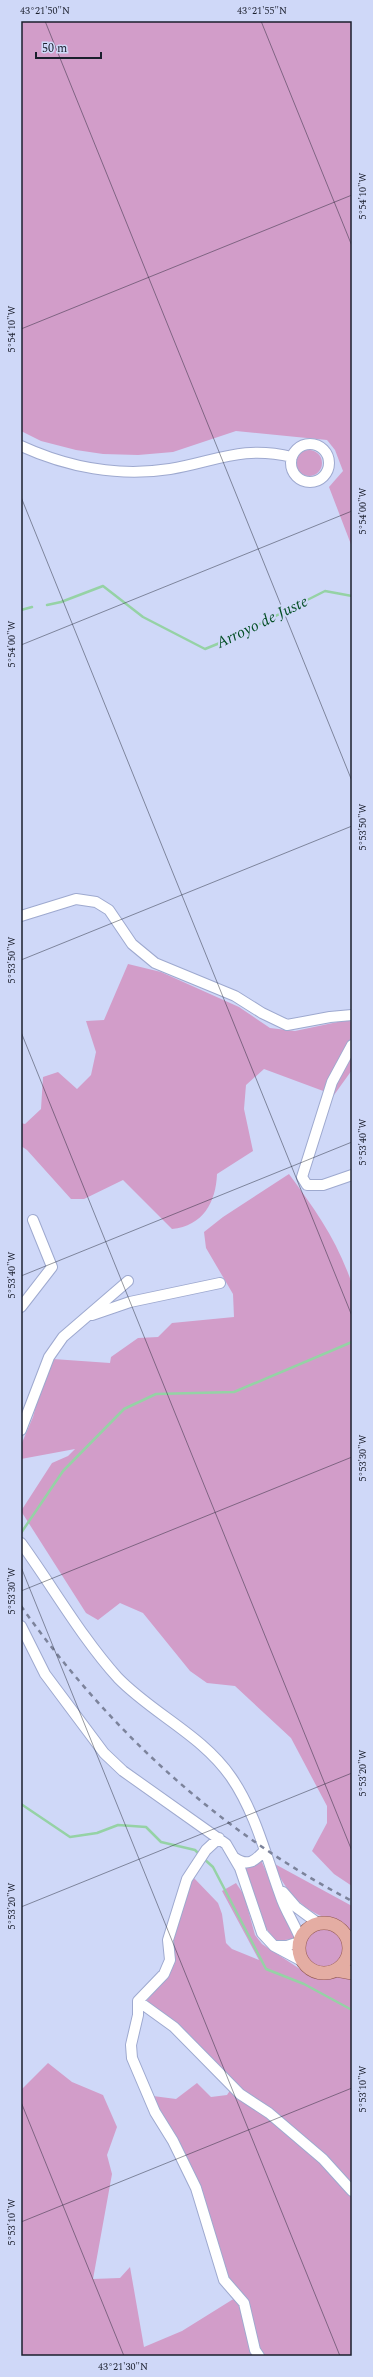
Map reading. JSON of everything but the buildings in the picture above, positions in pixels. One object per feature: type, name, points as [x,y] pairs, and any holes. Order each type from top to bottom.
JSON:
[{"type":"main road","points":[[319,1924],[330,1924],[338,1928],[344,1934],[350,1946],[344,1963],[336,1970],[329,1973],[314,1971],[302,1961],[299,1940],[304,1932],[319,1924]]},
{"type":"main road","points":[[336,1970],[352,1973]]},
{"type":"street","points":[[21,446],[52,459],[81,467],[135,472],[170,469],[237,453],[271,453],[292,457]]},
{"type":"street","points":[[21,916],[76,899],[96,902],[109,910],[132,944],[155,963],[235,996],[262,1013],[287,1025],[330,1017],[352,1015]]},
{"type":"street","points":[[352,1045],[332,1082],[302,1177],[307,1184],[323,1186],[352,1175]]},
{"type":"street","points":[[21,1307],[52,1267],[33,1220]]},
{"type":"street","points":[[21,1430],[49,1357],[63,1337],[128,1281]]},
{"type":"street","points":[[86,1317],[130,1302],[220,1283]]},
{"type":"street","points":[[21,1543],[98,1654],[119,1679],[216,1758],[232,1778],[243,1798],[299,1940],[286,1946],[274,1946]]},
{"type":"street","points":[[21,1626],[45,1674],[104,1753],[123,1771],[219,1838],[235,1858],[260,1929],[266,1938],[274,1946],[302,1961]]},
{"type":"street","points":[[219,1838],[206,1850],[187,1879],[168,1940],[170,1960],[164,1974],[138,2001],[138,2015],[130,2045],[132,2058],[155,2112],[173,2141],[196,2188],[224,2280],[244,2303],[255,2350],[259,2356]]},
{"type":"street","points":[[235,1858],[245,1863],[250,1862],[264,1851]]},
{"type":"street","points":[[278,1886],[296,1907],[319,1924]]},
{"type":"street","points":[[138,2001],[174,2027],[240,2094],[275,2118],[323,2159],[352,2190]]},
{"type":"shaded area","points":[[21,21],[352,21],[352,547],[329,487],[343,471],[335,450],[327,440],[236,431],[173,452],[138,455],[103,454],[76,450],[41,441],[21,431]]},
{"type":"shaded area","points":[[309,450],[319,453],[322,463],[319,473],[309,476],[299,473],[296,463],[299,453]]},
{"type":"shaded area","points":[[128,964],[161,972],[239,1007],[270,1028],[295,1031],[347,1020],[352,1022],[352,1070],[334,1095],[264,1069],[246,1085],[244,1109],[253,1151],[217,1174],[214,1194],[206,1211],[200,1218],[183,1227],[172,1229],[123,1180],[84,1199],[71,1199],[27,1150],[21,1146],[21,1123],[25,1124],[41,1109],[43,1077],[58,1072],[77,1089],[91,1075],[96,1052],[86,1021],[104,1020]]},
{"type":"shaded area","points":[[289,1174],[325,1226],[340,1253],[352,1284],[352,1886],[334,1874],[312,1851],[327,1823],[327,1806],[291,1738],[235,1686],[207,1683],[190,1671],[143,1613],[120,1603],[98,1620],[86,1613],[21,1511],[52,1463],[68,1456],[75,1449],[21,1459],[21,1445],[33,1417],[40,1391],[53,1359],[110,1363],[111,1357],[138,1338],[158,1337],[172,1323],[234,1317],[233,1294],[206,1248],[204,1232],[223,1217]]},
{"type":"shaded area","points":[[261,1860],[293,1932],[293,1939],[276,1941],[265,1927],[244,1867]]},
{"type":"shaded area","points":[[273,1863],[352,1906],[352,1935],[344,1926],[308,1909],[295,1898],[280,1878]]},
{"type":"shaded area","points":[[193,1877],[218,1903],[222,1914],[226,1943],[232,1949],[259,1960],[222,1891],[236,1883],[244,1895],[255,1935],[262,1944],[312,1977],[329,1979],[332,1974],[352,1976],[352,2186],[238,2089],[189,2034],[145,2003],[161,1983],[173,1937]]},
{"type":"shaded area","points":[[320,1929],[328,1929],[335,1932],[340,1937],[343,1948],[340,1959],[335,1964],[328,1967],[320,1967],[313,1964],[308,1959],[305,1952],[305,1944],[308,1937],[313,1932]]},
{"type":"shaded area","points":[[48,2063],[72,2082],[103,2095],[117,2127],[107,2155],[112,2174],[93,2279],[120,2278],[130,2267],[144,2347],[182,2331],[235,2298],[241,2305],[255,2356],[21,2356],[21,2090]]},
{"type":"shaded area","points":[[197,2083],[211,2097],[227,2095],[231,2089],[310,2151],[352,2193],[352,2356],[263,2356],[258,2346],[247,2303],[227,2277],[199,2187],[153,2096],[176,2099]]},
{"type":"waterway","name":"Arroyo de Juste","points":[[47,605],[61,602],[103,586],[143,617],[205,649],[232,638],[325,591],[352,596]]},
{"type":"waterway","name":"Arroyo de Juste","points":[[21,610],[32,607]]},
{"type":"waterway","points":[[21,1533],[63,1471],[124,1409],[156,1394],[234,1392],[352,1342]]},
{"type":"waterway","points":[[21,1804],[70,1837],[97,1833],[118,1825],[146,1827],[161,1842],[195,1850],[200,1855]]},
{"type":"waterway","points":[[203,1858],[213,1867],[266,1969],[304,1984],[352,2010]]},
{"type":"railway","points":[[21,1606],[55,1651],[91,1694],[129,1735],[169,1773],[211,1809],[256,1843],[303,1873],[352,1901]]}]
